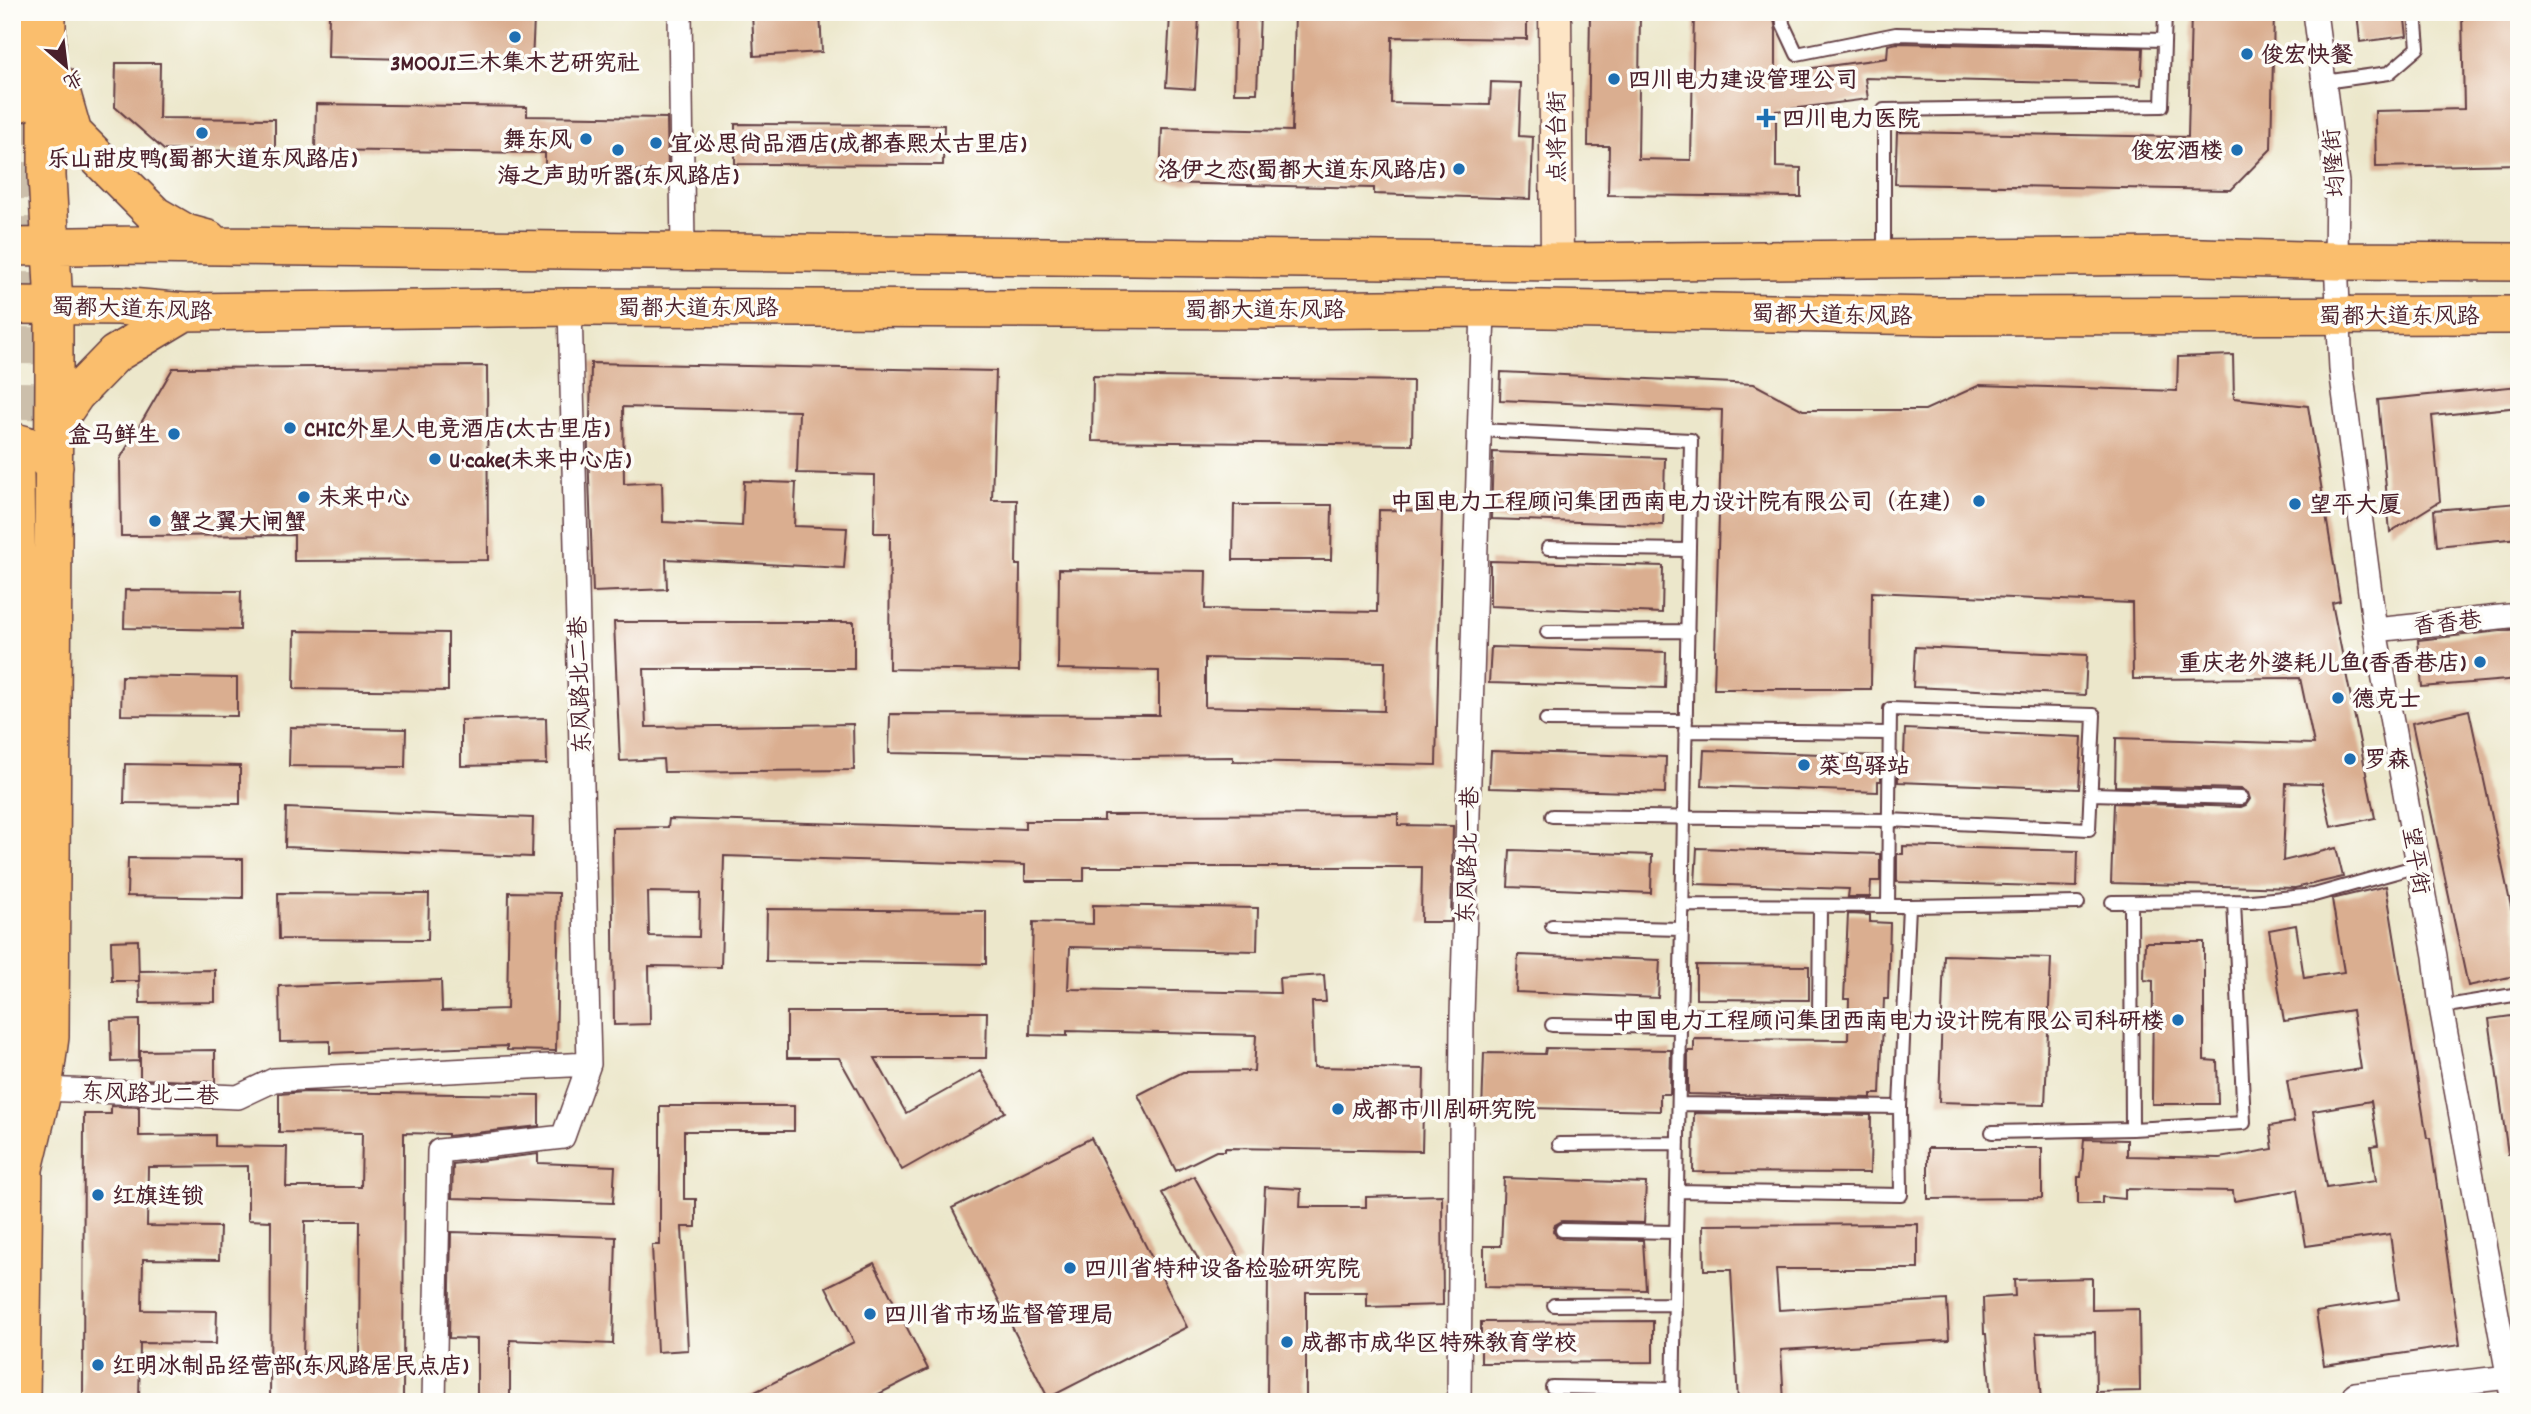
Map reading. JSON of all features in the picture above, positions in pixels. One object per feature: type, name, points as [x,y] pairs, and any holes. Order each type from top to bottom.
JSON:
[{"type":"main road","points":[[19,12],[40,47],[73,133],[155,215],[186,233],[243,247]]},
{"type":"main road","points":[[12,105],[25,101],[36,89],[40,47]]},
{"type":"main road","points":[[24,1169],[43,1089],[50,1037],[54,305],[40,47]]},
{"type":"main road","points":[[12,247],[1557,261],[2168,256],[2336,261],[2519,262]]},
{"type":"main road","name":"蜀都大道东风路","points":[[12,305],[119,306],[185,312],[569,307],[1262,310],[1483,308],[1938,316],[2519,315]]},
{"type":"main road","points":[[54,426],[76,394],[115,354],[185,312]]},
{"type":"main road","points":[[21,1402],[24,1169],[14,459],[26,443],[38,450],[54,467]]},
{"type":"street","points":[[680,12],[683,251]]},
{"type":"street","name":"点将台街","points":[[1555,12],[1557,261]]},
{"type":"street","name":"均隆街","points":[[2315,12],[2337,183],[2337,315]]},
{"type":"street","name":"东风路北二巷","points":[[434,1402],[439,1151],[562,1137],[589,1064],[569,307]]},
{"type":"street","name":"东风路北一巷","points":[[1459,1402],[1462,1016],[1483,308]]},
{"type":"street","name":"望平街","points":[[2337,315],[2341,369],[2375,630],[2513,1402]]},
{"type":"street","name":"香香巷","points":[[2375,630],[2519,615]]},
{"type":"street","name":"东风路北二巷","points":[[43,1089],[238,1097],[274,1080],[589,1064]]},
{"type":"street","points":[[2355,1402],[2355,1394],[2509,1377]]},
{"type":"lane","points":[[1782,12],[1783,24],[1797,54],[1896,34],[2164,40]]},
{"type":"lane","points":[[1884,258],[1884,110],[2162,106],[2165,12]]},
{"type":"lane","points":[[2324,82],[2389,74],[2418,48],[2415,12]]},
{"type":"lane","points":[[1478,430],[1691,440],[1673,1396],[1552,1387]]},
{"type":"lane","points":[[1548,548],[1689,550]]},
{"type":"lane","points":[[1547,632],[1688,631]]},
{"type":"lane","points":[[1552,816],[1888,820],[2089,830],[2094,715],[1890,709],[1888,820],[1888,906]]},
{"type":"lane","points":[[1546,720],[1889,733]]},
{"type":"lane","points":[[2091,794],[2241,798]]},
{"type":"lane","points":[[2112,902],[2234,901],[2314,895],[2418,866]]},
{"type":"lane","points":[[1992,1132],[2244,1123],[2234,901]]},
{"type":"lane","points":[[1682,905],[1909,906],[2078,903]]},
{"type":"lane","points":[[2131,903],[2132,1129]]},
{"type":"lane","points":[[1552,1025],[1819,1019],[1820,906]]},
{"type":"lane","points":[[1677,1191],[1901,1195],[1900,1107],[1909,906]]},
{"type":"lane","points":[[1552,926],[1682,929]]},
{"type":"lane","points":[[2441,1007],[2519,994]]},
{"type":"lane","points":[[1679,1104],[1900,1107]]},
{"type":"lane","points":[[1559,1144],[1678,1143]]},
{"type":"lane","points":[[1562,1230],[1676,1232]]},
{"type":"lane","points":[[1554,1305],[1674,1304]]},
{"type":"lane","points":[[2513,1402],[2519,1401]]},
{"type":"building","points":[[752,12],[820,12],[822,52],[754,56]]},
{"type":"building","points":[[1236,12],[1260,12],[1257,93],[1234,93]]},
{"type":"building","points":[[1295,12],[1527,12],[1527,39],[1392,37],[1391,103],[1490,105],[1491,82],[1521,83],[1519,136],[1533,137],[1531,199],[1374,194],[1374,188],[1160,183],[1162,128],[1292,131]]},
{"type":"building","points":[[1590,12],[1640,12],[1638,159],[1691,160],[1694,12],[1773,12],[1776,73],[1887,58],[1888,45],[1897,43],[2143,48],[2141,85],[1865,78],[1868,99],[1776,111],[1776,167],[1801,168],[1801,197],[1608,195],[1609,146],[1588,146]]},
{"type":"building","points":[[2191,12],[2274,12],[2271,149],[2231,190],[1895,184],[1897,132],[2188,137]]},
{"type":"building","points":[[2357,12],[2404,12],[2407,36],[2360,42]]},
{"type":"building","points":[[2462,12],[2517,12],[2519,164],[2376,167],[2375,111],[2464,109]]},
{"type":"building","points":[[329,14],[534,19],[532,62],[328,57]]},
{"type":"building","points":[[1170,15],[1199,16],[1195,89],[1166,87]]},
{"type":"building","points":[[116,63],[160,63],[159,118],[275,119],[275,151],[164,150],[115,107]]},
{"type":"building","points":[[316,104],[527,107],[527,116],[667,118],[668,171],[545,169],[545,153],[315,150]]},
{"type":"building","points":[[735,124],[944,125],[943,165],[735,164]]},
{"type":"building","name":"中国电力工程顾问集团西南电力设计院有限公司（在建）","points":[[2233,355],[2234,398],[2308,406],[2340,601],[2332,603],[2375,818],[2331,827],[2322,784],[2286,783],[2283,861],[2336,848],[2343,877],[2295,888],[2111,883],[2114,803],[2241,807],[2250,799],[2248,793],[2241,789],[2115,786],[2116,738],[2314,744],[2300,678],[2133,679],[2132,603],[1872,592],[1871,689],[1714,689],[1722,410],[1500,400],[1501,372],[1754,384],[1803,410],[1925,410],[1980,385],[2177,391],[2178,357]]},
{"type":"building","points":[[591,363],[996,371],[992,500],[1017,500],[1016,565],[1020,565],[1019,671],[889,669],[890,533],[874,533],[875,475],[797,473],[799,411],[623,407],[624,484],[662,482],[663,522],[742,526],[744,481],[796,483],[794,526],[847,528],[844,568],[666,559],[667,589],[593,592],[587,420],[590,420]]},
{"type":"building","name":"未来中心","points":[[487,366],[488,560],[294,561],[294,535],[121,536],[120,459],[173,368]]},
{"type":"building","points":[[1093,376],[1413,381],[1412,445],[1092,441]]},
{"type":"building","points":[[2519,386],[2519,407],[2432,416],[2440,501],[2390,532],[2378,400]]},
{"type":"building","points":[[1493,452],[1665,458],[1663,525],[1491,519]]},
{"type":"building","points":[[2519,503],[2519,538],[2437,546],[2434,510]]},
{"type":"building","points":[[1234,505],[1332,505],[1331,560],[1233,560]]},
{"type":"building","points":[[1379,510],[1442,511],[1436,765],[1233,761],[1233,757],[1133,758],[889,753],[890,714],[1159,715],[1159,671],[1058,669],[1059,569],[1206,571],[1205,609],[1377,612]],"holes":[[[1205,658],[1385,662],[1384,711],[1205,707]]]},
{"type":"building","points":[[1490,561],[1663,566],[1662,613],[1490,606]]},
{"type":"building","points":[[125,590],[241,591],[240,630],[124,628]]},
{"type":"building","points":[[614,622],[854,622],[854,669],[644,669],[646,727],[853,724],[854,770],[664,772],[663,759],[620,761]]},
{"type":"building","points":[[2519,629],[2519,679],[2422,687],[2418,640]]},
{"type":"building","points":[[295,631],[448,633],[448,691],[294,689]]},
{"type":"building","points":[[1491,647],[1666,652],[1665,688],[1489,683]]},
{"type":"building","points":[[1915,647],[2087,655],[2085,695],[1913,687]]},
{"type":"building","points":[[122,676],[237,678],[237,716],[121,715]]},
{"type":"building","points":[[2469,710],[2519,944],[2519,975],[2468,986],[2412,723]]},
{"type":"building","points":[[546,718],[547,764],[461,766],[461,720]]},
{"type":"building","points":[[290,727],[406,729],[405,767],[289,766]]},
{"type":"building","points":[[1905,729],[2082,737],[2079,789],[1898,782],[1898,756],[1904,756]]},
{"type":"building","points":[[1704,750],[1881,756],[1881,781],[1878,781],[1878,792],[1702,786]]},
{"type":"building","points":[[1491,751],[1666,757],[1665,793],[1489,788]]},
{"type":"building","points":[[125,764],[240,766],[240,804],[124,803]]},
{"type":"building","points":[[286,808],[533,818],[532,857],[285,847]]},
{"type":"building","points":[[1398,814],[1398,825],[1453,826],[1451,922],[1421,922],[1422,867],[1084,867],[1084,881],[1025,881],[1025,865],[724,856],[721,967],[649,966],[650,1024],[614,1025],[612,828],[668,827],[669,819],[1025,829],[1025,821],[1104,821],[1104,815]],"holes":[[[648,892],[700,893],[699,937],[649,936]]]},
{"type":"building","points":[[1903,846],[2078,851],[2077,887],[1897,882],[1897,854],[1903,854]]},
{"type":"building","points":[[1697,848],[1880,854],[1880,881],[1871,881],[1870,897],[1848,897],[1849,889],[1695,884]]},
{"type":"building","points":[[1510,850],[1652,855],[1651,893],[1508,887]]},
{"type":"building","points":[[128,858],[243,859],[243,898],[127,896]]},
{"type":"building","points":[[2386,886],[2427,1138],[2430,1138],[2460,1345],[2324,1365],[2316,1312],[2399,1299],[2390,1234],[2306,1246],[2297,1190],[2234,1201],[2233,1191],[2125,1189],[2125,1199],[2102,1197],[2102,1204],[2078,1204],[2078,1177],[2081,1177],[2084,1139],[2127,1140],[2127,1156],[2220,1158],[2273,1149],[2270,1126],[2294,1122],[2287,1081],[2361,1069],[2352,1010],[2284,1021],[2269,930],[2296,925],[2304,978],[2344,972],[2332,899]],"holes":[[[2371,1101],[2378,1145],[2371,1146],[2376,1181],[2326,1188],[2313,1111]]]},
{"type":"building","points":[[509,892],[559,893],[556,1051],[507,1050],[507,1046],[330,1053],[330,1041],[280,1042],[279,986],[441,980],[442,1011],[507,1009]]},
{"type":"building","points":[[278,893],[429,894],[428,940],[279,939]]},
{"type":"building","points":[[1093,905],[1258,908],[1257,951],[1070,947],[1068,989],[1280,993],[1279,978],[1324,975],[1326,1002],[1312,1002],[1314,1067],[1424,1069],[1422,1151],[1225,1148],[1225,1151],[1216,1151],[1176,1171],[1138,1095],[1183,1072],[1254,1071],[1256,1035],[1067,1031],[1067,1036],[1030,1035],[1033,922],[1093,924]]},
{"type":"building","points":[[767,909],[986,911],[986,964],[766,961]]},
{"type":"building","points":[[1848,914],[1870,915],[1870,922],[1890,923],[1888,999],[1884,999],[1880,1094],[1871,1094],[1871,1098],[1688,1094],[1688,1051],[1694,1051],[1694,1039],[1848,1040],[1849,999],[1844,999]]},
{"type":"building","points":[[138,940],[139,981],[112,981],[111,941]]},
{"type":"building","name":"中国电力工程顾问集团西南电力设计院有限公司科研楼","points":[[2145,942],[2204,942],[2204,1060],[2217,1061],[2218,1104],[2152,1104],[2153,981],[2144,980]]},
{"type":"building","points":[[1518,955],[1660,960],[1658,998],[1516,992]]},
{"type":"building","points":[[1944,955],[2051,958],[2045,1105],[1939,1102]]},
{"type":"building","points":[[1696,965],[1809,966],[1809,1000],[1696,999]]},
{"type":"building","points":[[215,970],[215,1002],[140,1003],[139,971]]},
{"type":"building","points":[[787,1012],[987,1012],[986,1058],[875,1058],[906,1113],[981,1071],[1005,1112],[902,1170],[839,1058],[787,1058]]},
{"type":"building","points":[[2519,1015],[2519,1153],[2508,1154],[2489,1019]]},
{"type":"building","points":[[139,1020],[139,1061],[112,1062],[111,1021]]},
{"type":"building","points":[[1546,1048],[1671,1050],[1670,1094],[1660,1094],[1660,1111],[1530,1108],[1529,1115],[1482,1113],[1484,1053],[1545,1054]]},
{"type":"building","points":[[215,1050],[215,1082],[140,1079],[140,1051]]},
{"type":"building","points":[[306,1092],[539,1095],[539,1126],[448,1136],[404,1133],[403,1402],[270,1402],[271,1221],[248,1220],[248,1166],[148,1167],[147,1226],[220,1227],[219,1260],[143,1259],[142,1310],[217,1311],[216,1344],[140,1343],[139,1402],[83,1402],[84,1114],[111,1114],[111,1106],[139,1107],[139,1136],[215,1135],[215,1146],[287,1147],[286,1187],[361,1187],[362,1133],[279,1132],[279,1094]],"holes":[[[305,1221],[360,1221],[359,1365],[303,1365]]]},
{"type":"building","points":[[660,1106],[794,1106],[794,1131],[684,1131],[684,1199],[696,1199],[696,1227],[682,1227],[688,1350],[657,1352],[652,1245],[660,1245]]},
{"type":"building","points":[[1694,1113],[1871,1115],[1870,1173],[1693,1172]]},
{"type":"building","name":"四川省特种设备检验研究院","points":[[1091,1138],[1187,1327],[1048,1398],[952,1208]]},
{"type":"building","points":[[1928,1148],[2042,1148],[2042,1198],[1928,1199]]},
{"type":"building","points":[[538,1154],[538,1163],[615,1166],[613,1203],[452,1198],[453,1164]]},
{"type":"building","points":[[1194,1176],[1241,1261],[1209,1279],[1162,1193]]},
{"type":"building","points":[[1504,1178],[1646,1183],[1644,1223],[1562,1221],[1555,1225],[1553,1231],[1562,1239],[1643,1240],[1646,1290],[1484,1287],[1484,1246],[1501,1246]]},
{"type":"building","points":[[1265,1187],[1301,1189],[1300,1207],[1366,1207],[1366,1197],[1442,1195],[1443,1305],[1367,1307],[1367,1292],[1306,1292],[1306,1402],[1267,1402],[1268,1270],[1261,1270]]},
{"type":"building","points":[[1918,1224],[1918,1269],[1776,1269],[1779,1310],[1947,1300],[1949,1340],[1781,1350],[1784,1402],[1738,1402],[1731,1270],[1704,1270],[1703,1225]]},
{"type":"building","points":[[451,1232],[616,1237],[613,1344],[510,1340],[510,1402],[477,1402],[477,1339],[449,1338]]},
{"type":"building","name":"四川省市场监督管理局","points":[[874,1263],[928,1369],[863,1402],[735,1402],[854,1342],[826,1287]]},
{"type":"building","points":[[2092,1278],[2092,1310],[2139,1309],[2140,1391],[2096,1392],[2095,1332],[2036,1333],[2041,1402],[1991,1402],[1983,1298],[2015,1296],[2014,1280]]},
{"type":"building","points":[[1653,1321],[1653,1362],[1481,1363],[1481,1322]]},
{"type":"tunnel","points":[[15,474],[19,74]]},
{"type":"place","name":"3MOOJI三木集木艺研究社","points":[[515,37]]},
{"type":"place","name":"俊宏快餐","points":[[2247,54]]},
{"type":"place","name":"四川电力建设管理公司","points":[[1614,79]]},
{"type":"place","name":"四川电力医院","points":[[1766,118]]},
{"type":"place","name":"乐山甜皮鸭(蜀都大道东风路店)","points":[[202,133]]},
{"type":"place","name":"舞东风","points":[[586,139]]},
{"type":"place","name":"宜必思尚品酒店(成都春熙太古里店)","points":[[656,143]]},
{"type":"place","name":"海之声助听器(东风路店)","points":[[618,150]]},
{"type":"place","name":"俊宏酒楼","points":[[2237,150]]},
{"type":"place","name":"洛伊之恋(蜀都大道东风路店)","points":[[1459,169]]},
{"type":"place","name":"CHIC外星人电竞酒店(太古里店)","points":[[290,428]]},
{"type":"place","name":"盒马鲜生","points":[[174,434]]},
{"type":"place","name":"U·cake(未来中心店)","points":[[435,459]]},
{"type":"place","name":"未来中心","points":[[304,497]]},
{"type":"place","name":"中国电力工程顾问集团西南电力设计院有限公司（在建）","points":[[1979,501]]},
{"type":"place","name":"望平大厦","points":[[2295,504]]},
{"type":"place","name":"蟹之翼大闸蟹","points":[[155,521]]},
{"type":"place","name":"重庆老外婆耗儿鱼(香香巷店)","points":[[2480,662]]},
{"type":"place","name":"德克士","points":[[2338,698]]},
{"type":"place","name":"罗森","points":[[2350,759]]},
{"type":"place","name":"菜鸟驿站","points":[[1804,765]]},
{"type":"place","name":"中国电力工程顾问集团西南电力设计院有限公司科研楼","points":[[2178,1020]]},
{"type":"place","name":"成都市川剧研究院","points":[[1338,1109]]},
{"type":"place","name":"红旗连锁","points":[[98,1195]]},
{"type":"place","name":"四川省特种设备检验研究院","points":[[1070,1268]]},
{"type":"place","name":"四川省市场监督管理局","points":[[870,1314]]},
{"type":"place","name":"成都市成华区特殊教育学校","points":[[1287,1342]]},
{"type":"place","name":"红明冰制品经营部(东风路居民点店)","points":[[98,1365]]}]
